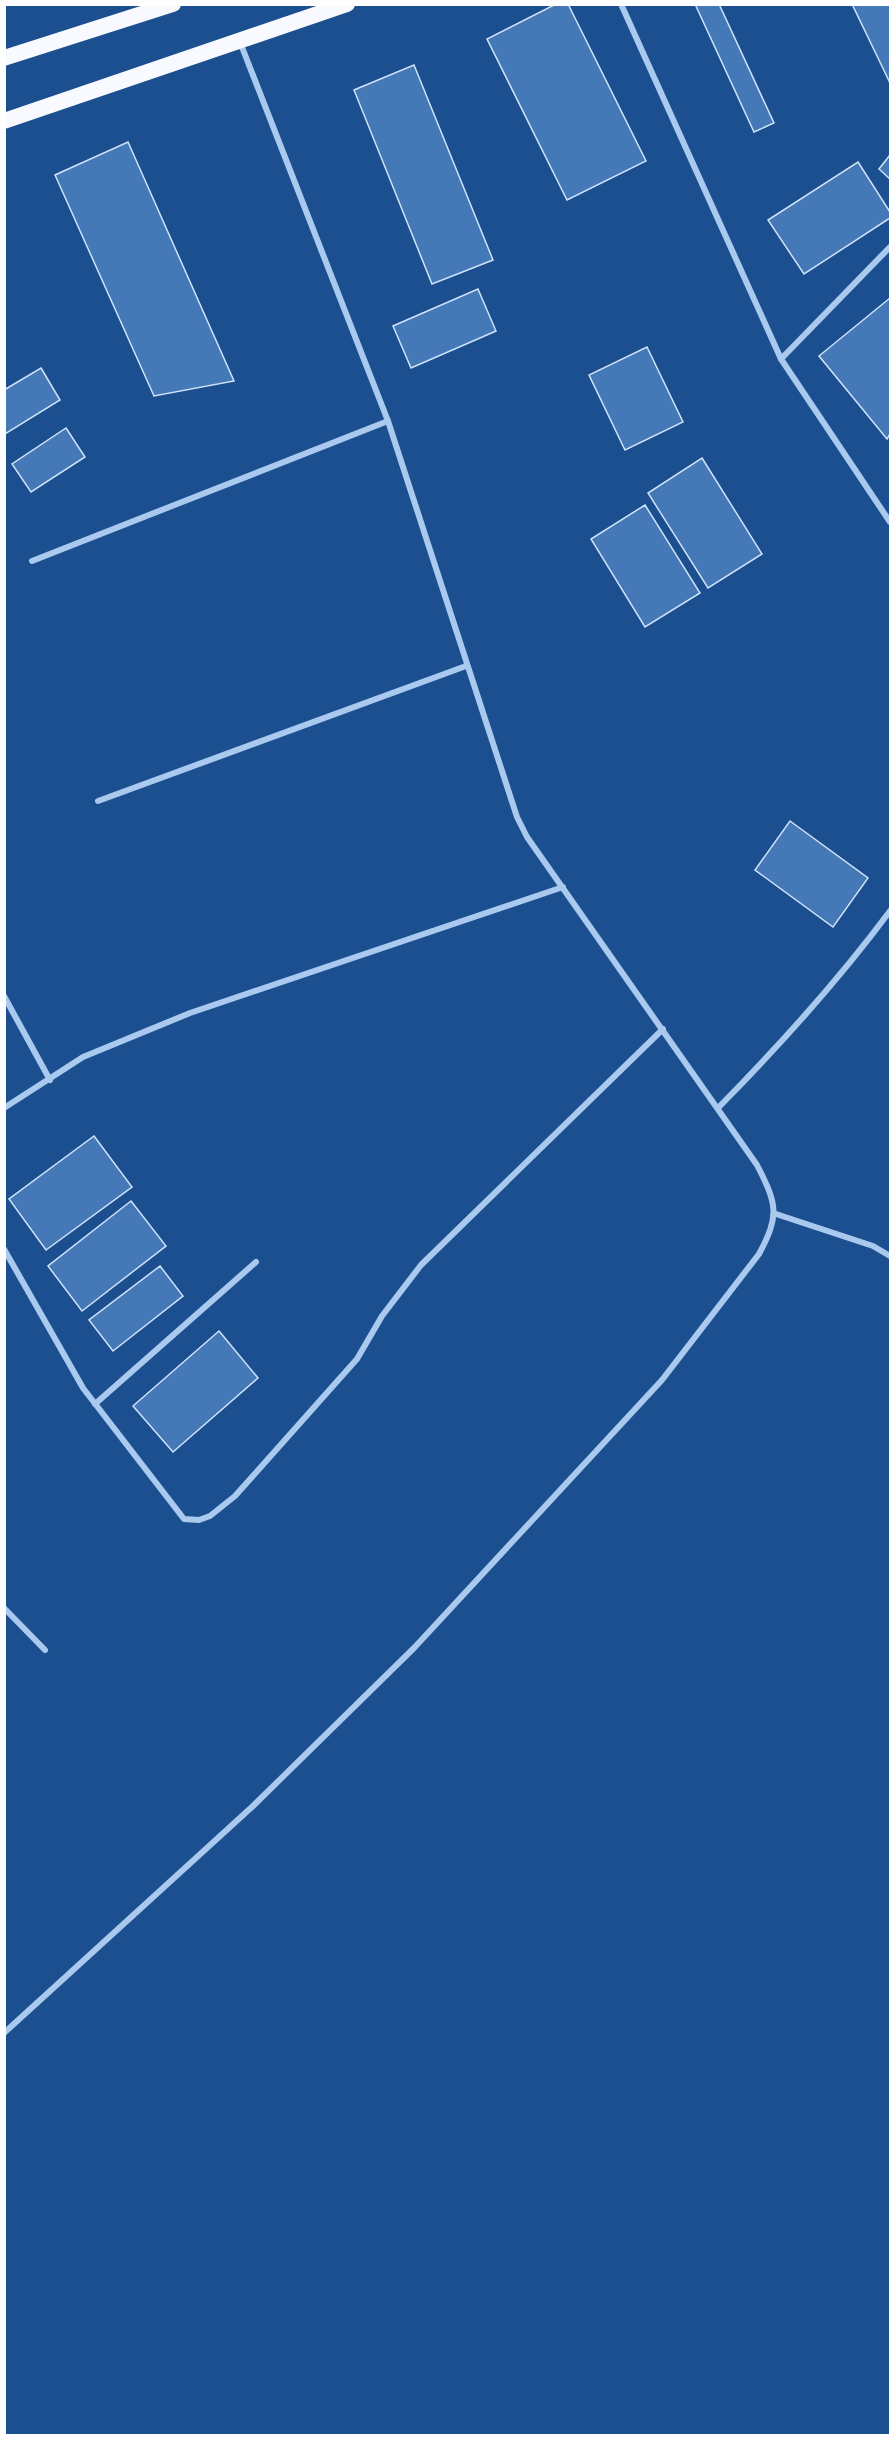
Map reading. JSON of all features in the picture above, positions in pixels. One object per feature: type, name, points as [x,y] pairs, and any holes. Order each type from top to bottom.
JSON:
[{"type":"highway","points":[[4,58],[173,4]]},
{"type":"highway","points":[[4,121],[347,4]]},
{"type":"street","points":[[621,4],[782,359],[891,522]]},
{"type":"street","points":[[4,2033],[254,1806],[414,1648],[663,1380],[759,1254],[770,1234],[776,1214],[773,1196],[757,1165],[527,837],[517,817],[388,421],[240,42]]},
{"type":"street","points":[[782,359],[891,247]]},
{"type":"street","points":[[32,561],[388,421]]},
{"type":"street","points":[[98,801],[466,666]]},
{"type":"street","points":[[4,1108],[83,1057],[190,1013],[563,887]]},
{"type":"street","points":[[718,1108],[771,1054],[862,949],[891,911]]},
{"type":"street","points":[[4,996],[50,1080]]},
{"type":"street","points":[[4,1249],[82,1388],[184,1519],[199,1520],[210,1516],[235,1496],[357,1359],[382,1317],[421,1265],[663,1029]]},
{"type":"street","points":[[776,1214],[873,1246],[891,1256]]},
{"type":"street","points":[[95,1404],[256,1262]]},
{"type":"street","points":[[4,1608],[45,1650]]},
{"type":"building","points":[[556,4],[568,4],[646,161],[567,200],[487,39]]},
{"type":"building","points":[[695,4],[719,4],[774,123],[754,132]]},
{"type":"building","points":[[852,4],[890,4],[890,83]]},
{"type":"building","points":[[414,65],[493,260],[432,284],[354,90]]},
{"type":"building","points":[[128,142],[234,381],[154,396],[55,175]]},
{"type":"building","points":[[890,155],[890,179],[879,169]]},
{"type":"building","points":[[858,162],[890,212],[890,218],[804,274],[768,220]]},
{"type":"building","points":[[478,289],[496,331],[411,368],[393,326]]},
{"type":"building","points":[[890,298],[890,434],[887,439],[819,356]]},
{"type":"building","points":[[647,347],[683,422],[625,450],[589,375]]},
{"type":"building","points":[[41,368],[60,400],[5,434],[4,390]]},
{"type":"building","points":[[66,428],[85,457],[31,492],[12,464]]},
{"type":"building","points":[[702,458],[762,554],[708,588],[648,493]]},
{"type":"building","points":[[645,505],[700,593],[645,627],[591,539]]},
{"type":"building","points":[[790,821],[868,878],[833,927],[755,870]]},
{"type":"building","points":[[94,1136],[132,1187],[46,1250],[9,1199]]},
{"type":"building","points":[[131,1201],[166,1246],[82,1311],[48,1266]]},
{"type":"building","points":[[160,1266],[183,1296],[113,1351],[89,1320]]},
{"type":"building","points":[[219,1331],[258,1378],[173,1452],[133,1406]]}]
